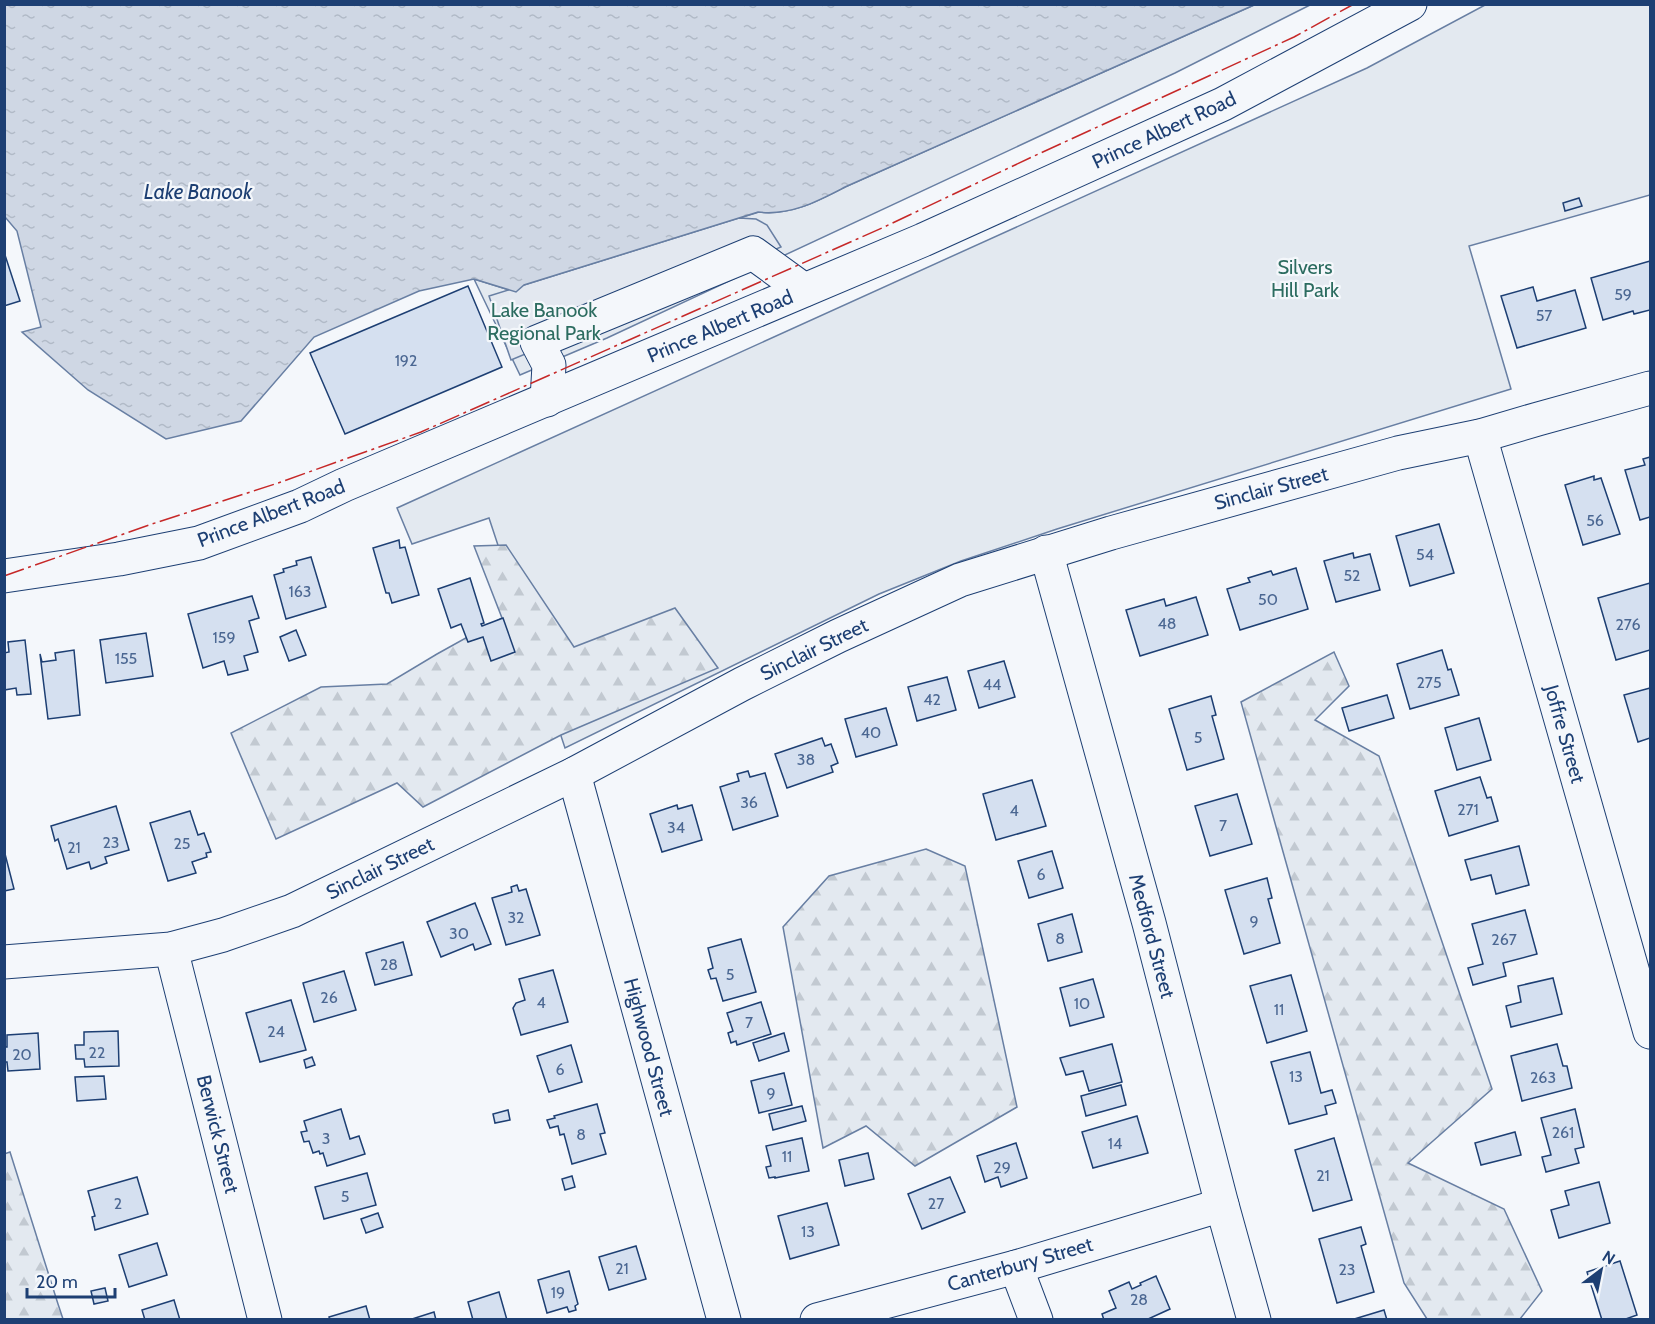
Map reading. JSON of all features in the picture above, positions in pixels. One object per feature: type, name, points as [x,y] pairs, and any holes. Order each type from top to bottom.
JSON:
[{"type":"street","name":"Prince Albert Road","points":[[4,576],[119,559],[199,543],[300,506],[934,235],[1223,104],[1410,4]]},
{"type":"street","points":[[547,400],[549,365],[537,342],[753,253],[804,290]]},
{"type":"street","name":"Sinclair Street","points":[[4,962],[171,949],[223,935],[292,911],[574,774],[837,636],[960,580],[1122,529],[1398,453],[1480,436],[1650,388]]},
{"type":"street","name":"Joffre Street","points":[[1480,436],[1650,1032]]},
{"type":"street","name":"Medford Street","points":[[1046,552],[1146,912],[1254,1320]]},
{"type":"street","name":"Highwood Street","points":[[574,774],[724,1320]]},
{"type":"street","name":"Berwick Street","points":[[171,949],[265,1320]]},
{"type":"street","name":"Canterbury Street","points":[[817,1320],[1016,1267],[1222,1205]]},
{"type":"street","points":[[1016,1267],[1036,1320]]},
{"type":"green space","name":"Lake Banook Regional Park","points":[[1254,5],[1310,5],[1175,73],[607,338],[520,375],[474,279],[516,292],[524,285],[759,212],[793,210]]},
{"type":"green space","name":"Silvers Hill Park","points":[[1485,5],[1650,5],[1650,195],[1469,246],[1511,389],[1057,529],[961,561],[879,594],[565,748],[489,518],[412,544],[397,508],[1367,68]]},
{"type":"green space","points":[[506,545],[574,647],[675,608],[718,668],[561,735],[423,807],[397,783],[276,839],[231,733],[321,687],[387,684],[502,618],[474,546]]},
{"type":"green space","points":[[1334,652],[1349,686],[1315,720],[1379,756],[1492,1089],[1408,1163],[1504,1209],[1542,1291],[1520,1319],[1427,1319],[1404,1283],[1241,702]]},
{"type":"green space","points":[[926,849],[965,866],[1017,1107],[915,1166],[866,1126],[823,1148],[783,927],[829,876]]},
{"type":"green space","points":[[10,1152],[63,1319],[5,1319],[4,1154]]},
{"type":"shaded area","points":[[739,218],[756,219],[767,225],[781,247],[511,360],[489,296]]},
{"type":"water","name":"Lake Banook","points":[[4,5],[1254,5],[793,210],[758,212],[524,285],[516,292],[474,279],[419,291],[314,337],[241,421],[166,439],[88,390],[22,332],[41,327],[17,231],[5,217]]},
{"type":"building","points":[[1579,198],[1582,206],[1565,211],[1563,203]]},
{"type":"building","points":[[4,252],[20,301],[4,306]]},
{"type":"building","points":[[1650,261],[1650,310],[1634,314],[1633,311],[1603,320],[1591,278]]},
{"type":"building","points":[[468,286],[502,367],[345,434],[310,353]]},
{"type":"building","points":[[1533,287],[1537,301],[1575,290],[1586,328],[1517,348],[1501,296]]},
{"type":"building","points":[[1650,457],[1650,517],[1640,520],[1625,470],[1645,465],[1643,459]]},
{"type":"building","points":[[1594,476],[1594,480],[1601,478],[1620,534],[1583,545],[1565,485]]},
{"type":"building","points":[[1439,524],[1454,573],[1410,586],[1396,536]]},
{"type":"building","points":[[399,540],[400,548],[405,547],[419,595],[392,603],[389,593],[386,593],[373,548]]},
{"type":"building","points":[[1353,553],[1354,558],[1370,554],[1380,590],[1336,602],[1324,561]]},
{"type":"building","points":[[311,557],[326,607],[286,619],[274,575],[284,572],[283,569],[297,565],[296,561]]},
{"type":"building","points":[[1296,568],[1308,609],[1240,630],[1227,589],[1250,582],[1248,578],[1271,571],[1273,575]]},
{"type":"building","points":[[470,578],[484,623],[481,624],[482,626],[503,618],[515,652],[491,661],[483,637],[468,642],[461,624],[451,628],[438,589]]},
{"type":"building","points":[[1650,583],[1650,650],[1616,660],[1598,598]]},
{"type":"building","points":[[252,596],[259,618],[249,621],[258,652],[244,656],[248,670],[228,675],[224,661],[203,668],[188,614]]},
{"type":"building","points":[[1196,597],[1208,635],[1140,656],[1126,610],[1164,599],[1166,606]]},
{"type":"building","points":[[296,630],[306,655],[289,661],[280,637]]},
{"type":"building","points":[[146,633],[153,676],[106,683],[100,640]]},
{"type":"building","points":[[25,640],[31,694],[17,695],[16,688],[4,690],[4,653],[9,652],[8,642]]},
{"type":"building","points":[[74,650],[80,715],[48,719],[40,654],[42,662],[56,660],[55,653]]},
{"type":"building","points":[[1442,650],[1459,695],[1410,709],[1397,664]]},
{"type":"building","points":[[1004,661],[1015,697],[979,708],[968,671]]},
{"type":"building","points":[[947,677],[956,710],[917,721],[908,687]]},
{"type":"building","points":[[1650,688],[1650,738],[1638,742],[1624,695]]},
{"type":"building","points":[[1387,695],[1394,718],[1349,731],[1342,708]]},
{"type":"building","points":[[1211,696],[1216,715],[1212,716],[1224,759],[1187,770],[1169,709]]},
{"type":"building","points":[[886,708],[897,745],[856,757],[845,719]]},
{"type":"building","points":[[1479,718],[1491,760],[1457,770],[1445,728]]},
{"type":"building","points":[[822,738],[825,746],[831,744],[838,763],[831,766],[833,772],[787,788],[775,754]]},
{"type":"building","points":[[748,771],[750,777],[765,773],[778,816],[733,830],[720,787],[739,781],[737,774]]},
{"type":"building","points":[[1480,777],[1487,798],[1491,797],[1498,821],[1449,836],[1435,791]]},
{"type":"building","points":[[1032,780],[1046,826],[996,840],[983,794]]},
{"type":"building","points":[[1237,794],[1252,844],[1210,856],[1195,806]]},
{"type":"building","points":[[677,805],[678,809],[692,805],[702,840],[662,852],[650,814]]},
{"type":"building","points":[[116,806],[129,850],[105,857],[107,863],[91,869],[89,862],[67,869],[58,839],[55,841],[51,826]]},
{"type":"building","points":[[190,811],[198,835],[204,833],[211,852],[206,853],[207,857],[192,862],[196,873],[168,881],[150,823]]},
{"type":"building","points":[[1519,846],[1529,885],[1496,894],[1491,875],[1471,880],[1465,860]]},
{"type":"building","points":[[4,850],[14,889],[4,891]]},
{"type":"building","points":[[1052,851],[1063,888],[1029,898],[1018,861]]},
{"type":"building","points":[[1267,878],[1272,898],[1268,899],[1280,943],[1244,954],[1225,890]]},
{"type":"building","points":[[517,885],[519,891],[526,889],[540,935],[506,945],[492,898],[512,892],[511,887]]},
{"type":"building","points":[[475,903],[491,944],[475,950],[473,944],[441,957],[427,922]]},
{"type":"building","points":[[1525,910],[1537,954],[1503,963],[1506,976],[1473,985],[1468,968],[1483,964],[1472,924]]},
{"type":"building","points":[[1072,914],[1082,952],[1048,961],[1038,924]]},
{"type":"building","points":[[741,939],[756,992],[723,1001],[716,978],[711,979],[708,970],[713,968],[708,948]]},
{"type":"building","points":[[403,942],[412,975],[375,985],[366,953]]},
{"type":"building","points":[[553,970],[568,1022],[521,1035],[513,1008],[516,1003],[525,1000],[519,979]]},
{"type":"building","points":[[344,971],[356,1010],[314,1022],[303,983]]},
{"type":"building","points":[[1291,975],[1307,1031],[1267,1043],[1250,986]]},
{"type":"building","points":[[1553,978],[1562,1014],[1511,1027],[1506,1006],[1521,1002],[1518,986]]},
{"type":"building","points":[[1093,979],[1104,1017],[1070,1026],[1060,988]]},
{"type":"building","points":[[291,1000],[306,1050],[260,1062],[246,1013]]},
{"type":"building","points":[[761,1002],[771,1034],[737,1045],[736,1041],[731,1043],[728,1033],[733,1031],[727,1013]]},
{"type":"building","points":[[118,1031],[119,1066],[85,1067],[84,1059],[76,1059],[75,1045],[84,1045],[84,1032]]},
{"type":"building","points":[[38,1033],[40,1069],[8,1071],[7,1062],[4,1062],[7,1035]]},
{"type":"building","points":[[784,1033],[789,1051],[759,1061],[753,1043]]},
{"type":"building","points":[[1112,1044],[1122,1082],[1089,1091],[1083,1071],[1066,1075],[1060,1058]]},
{"type":"building","points":[[1557,1044],[1563,1066],[1567,1066],[1572,1088],[1522,1101],[1511,1056]]},
{"type":"building","points":[[571,1045],[582,1082],[549,1092],[537,1056]]},
{"type":"building","points":[[1310,1052],[1321,1093],[1332,1090],[1336,1103],[1325,1106],[1327,1114],[1289,1124],[1271,1062]]},
{"type":"building","points":[[312,1057],[315,1065],[306,1068],[304,1060]]},
{"type":"building","points":[[784,1073],[792,1105],[759,1113],[751,1081]]},
{"type":"building","points":[[104,1076],[106,1099],[77,1101],[75,1077]]},
{"type":"building","points":[[1121,1085],[1126,1105],[1086,1116],[1081,1096]]},
{"type":"building","points":[[597,1104],[605,1133],[600,1134],[606,1154],[572,1164],[564,1134],[560,1135],[558,1126],[550,1128],[547,1120]]},
{"type":"building","points":[[802,1106],[806,1121],[773,1130],[769,1114]]},
{"type":"building","points":[[341,1109],[350,1139],[359,1136],[365,1154],[327,1166],[323,1153],[320,1154],[319,1151],[313,1153],[309,1141],[304,1142],[301,1132],[307,1131],[304,1121]]},
{"type":"building","points":[[1575,1109],[1584,1147],[1575,1149],[1579,1163],[1546,1172],[1542,1157],[1551,1155],[1541,1118]]},
{"type":"building","points":[[508,1110],[510,1120],[495,1123],[493,1114]]},
{"type":"building","points":[[1137,1116],[1148,1153],[1093,1168],[1082,1132]]},
{"type":"building","points":[[1515,1132],[1521,1155],[1481,1165],[1475,1143]]},
{"type":"building","points":[[802,1138],[809,1171],[769,1178],[766,1167],[771,1166],[766,1146]]},
{"type":"building","points":[[1334,1138],[1352,1200],[1313,1211],[1295,1150]]},
{"type":"building","points":[[1016,1143],[1027,1178],[1001,1187],[998,1177],[985,1182],[977,1156]]},
{"type":"building","points":[[868,1153],[874,1179],[845,1186],[839,1160]]},
{"type":"building","points":[[367,1173],[376,1205],[324,1219],[315,1187]]},
{"type":"building","points":[[572,1176],[575,1187],[565,1190],[562,1179]]},
{"type":"building","points":[[137,1177],[148,1214],[95,1230],[92,1217],[95,1216],[88,1191]]},
{"type":"building","points":[[950,1177],[965,1212],[922,1229],[908,1194]]},
{"type":"building","points":[[1599,1182],[1610,1223],[1559,1238],[1551,1210],[1569,1205],[1565,1191]]},
{"type":"building","points":[[827,1203],[839,1245],[790,1259],[778,1216]]},
{"type":"building","points":[[378,1213],[383,1227],[366,1233],[361,1219]]},
{"type":"building","points":[[1361,1227],[1366,1244],[1361,1246],[1374,1292],[1337,1303],[1319,1239]]},
{"type":"building","points":[[157,1243],[167,1275],[129,1287],[119,1255]]},
{"type":"building","points":[[636,1246],[646,1279],[609,1290],[599,1257]]},
{"type":"building","points":[[1620,1261],[1637,1315],[1623,1320],[1602,1320],[1587,1272]]},
{"type":"building","points":[[569,1271],[578,1304],[575,1306],[576,1310],[569,1312],[567,1307],[547,1313],[538,1280]]},
{"type":"building","points":[[1156,1276],[1170,1309],[1146,1320],[1104,1320],[1102,1314],[1116,1308],[1109,1291],[1129,1282],[1132,1289]]},
{"type":"building","points":[[105,1288],[108,1301],[94,1304],[91,1291]]},
{"type":"building","points":[[499,1292],[507,1320],[473,1320],[468,1302]]},
{"type":"building","points":[[174,1300],[180,1320],[145,1320],[142,1310]]},
{"type":"building","points":[[366,1306],[370,1320],[330,1320],[329,1317]]},
{"type":"building","points":[[1384,1310],[1387,1320],[1351,1320]]},
{"type":"building","points":[[434,1312],[436,1320],[409,1320]]},
{"type":"power","points":[[4,576],[421,432],[882,228],[1294,37],[1354,4]]}]
